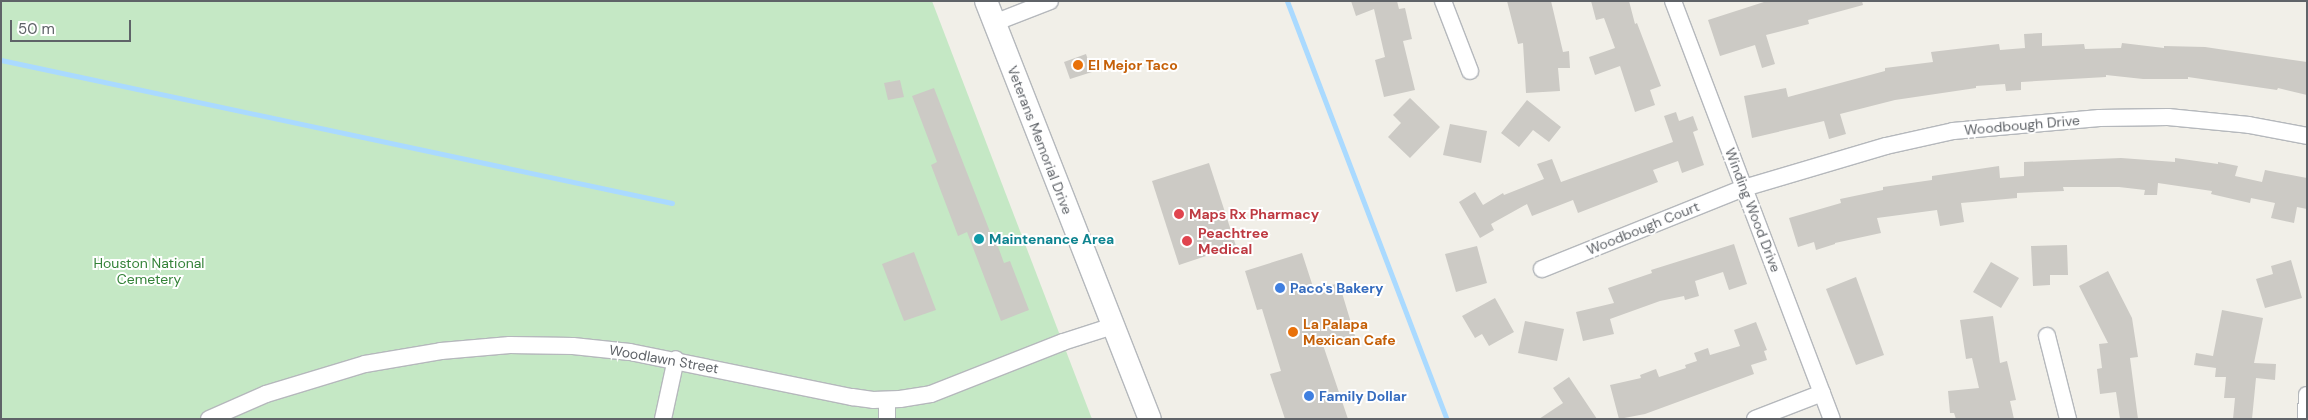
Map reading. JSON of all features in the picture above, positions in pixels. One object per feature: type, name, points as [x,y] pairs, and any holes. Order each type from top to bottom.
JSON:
[{"type":"main road","name":"Veterans Memorial Drive","points":[[986,1],[1150,419]]},
{"type":"street","points":[[994,23],[1050,1]]},
{"type":"street","points":[[1443,1],[1470,71]]},
{"type":"street","name":"Winding Wood Drive","points":[[1673,1],[1832,419]]},
{"type":"street","name":"Woodbough Drive","points":[[1744,188],[1886,146],[1953,131],[2034,122],[2168,117],[2250,125],[2307,136]]},
{"type":"street","name":"Woodbough Court","points":[[1542,269],[1744,188]]},
{"type":"street","name":"Woodlawn Street","points":[[209,419],[266,394],[335,371],[401,357],[441,351],[510,345],[573,346],[676,359],[852,396],[887,400],[931,394],[1063,342],[1113,326]]},
{"type":"street","points":[[2047,336],[2068,419]]},
{"type":"street","points":[[663,419],[676,359]]},
{"type":"street","points":[[1754,419],[1822,393]]},
{"type":"street","points":[[2306,419],[2307,395]]},
{"type":"street","points":[[887,400],[887,419]]},
{"type":"green space","name":"Houston National Cemetery","points":[[1,1],[932,1],[1092,419],[1,419]]},
{"type":"building","points":[[1351,1],[1397,1],[1399,9],[1405,8],[1412,39],[1403,41],[1415,90],[1384,97],[1375,60],[1385,57],[1374,9],[1356,16]]},
{"type":"building","points":[[1507,1],[1551,1],[1563,52],[1569,51],[1570,68],[1558,68],[1560,91],[1526,93],[1523,43],[1518,44]]},
{"type":"building","points":[[1591,1],[1629,1],[1635,24],[1637,23],[1661,86],[1650,90],[1655,105],[1635,112],[1620,66],[1595,75],[1589,57],[1615,48],[1604,18],[1596,20]]},
{"type":"building","points":[[1767,1],[1862,1],[1863,5],[1808,20],[1809,24],[1766,35],[1775,64],[1762,68],[1755,45],[1720,56],[1708,20]]},
{"type":"building","points":[[2042,33],[2042,46],[2084,44],[2085,49],[2121,48],[2122,43],[2164,48],[2164,46],[2205,47],[2307,62],[2307,95],[2278,88],[2277,90],[2188,77],[2188,79],[2143,79],[2106,75],[2106,77],[2021,82],[2021,90],[2006,91],[2005,84],[1976,86],[1976,88],[1895,100],[1840,114],[1846,134],[1829,139],[1824,121],[1752,138],[1744,96],[1786,88],[1788,97],[1885,71],[1885,68],[1933,62],[1931,52],[1999,44],[2000,50],[2025,48],[2024,34]]},
{"type":"building","points":[[1086,54],[1092,72],[1070,79],[1064,62]]},
{"type":"building","points":[[900,80],[904,97],[888,100],[884,83]]},
{"type":"building","name":"Maintenance Area","points":[[934,88],[994,242],[996,241],[1004,263],[1010,261],[1029,310],[1001,321],[967,232],[958,236],[931,165],[937,162],[912,96]]},
{"type":"building","points":[[1410,98],[1440,127],[1410,158],[1388,137],[1401,123],[1393,115]]},
{"type":"building","points":[[1527,100],[1561,127],[1549,142],[1533,130],[1519,147],[1501,133]]},
{"type":"building","points":[[1676,112],[1679,121],[1693,116],[1698,130],[1693,132],[1704,165],[1682,173],[1678,161],[1653,170],[1658,182],[1578,213],[1573,200],[1532,216],[1527,204],[1491,224],[1494,230],[1480,238],[1459,202],[1475,192],[1483,205],[1503,193],[1504,195],[1544,179],[1537,164],[1552,159],[1561,182],[1673,142],[1664,116]]},
{"type":"building","points":[[1450,124],[1487,131],[1481,163],[1443,155]]},
{"type":"building","points":[[2121,158],[2175,162],[2175,158],[2218,164],[2218,162],[2238,166],[2235,176],[2262,182],[2265,170],[2307,178],[2307,209],[2297,207],[2294,223],[2271,218],[2275,203],[2251,198],[2250,203],[2211,194],[2212,191],[2158,183],[2157,195],[2144,195],[2145,190],[2119,187],[2063,187],[2064,191],[2017,193],[2017,198],[1961,203],[1964,222],[1940,226],[1937,210],[1877,218],[1881,233],[1835,243],[1816,250],[1814,242],[1798,247],[1789,218],[1841,203],[1840,199],[1883,190],[1883,187],[1932,180],[1932,176],[1999,166],[2000,178],[2024,176],[2024,162]]},
{"type":"building","points":[[1209,163],[1236,246],[1179,265],[1152,181]]},
{"type":"building","points":[[1734,244],[1747,284],[1729,290],[1723,272],[1695,281],[1699,296],[1685,300],[1684,296],[1660,301],[1610,319],[1614,334],[1583,341],[1576,312],[1614,303],[1608,288],[1652,273],[1651,270]]},
{"type":"building","points":[[2067,245],[2068,275],[2050,275],[2050,285],[2033,286],[2031,246]]},
{"type":"building","points":[[1477,246],[1487,283],[1456,292],[1445,254]]},
{"type":"building","points":[[914,252],[936,310],[904,321],[882,264]]},
{"type":"building","points":[[1302,253],[1314,290],[1339,283],[1355,336],[1323,345],[1348,419],[1285,419],[1270,374],[1281,371],[1262,309],[1257,310],[1245,271]]},
{"type":"building","points":[[2291,260],[2302,298],[2265,308],[2256,279],[2273,274],[2271,266]]},
{"type":"building","points":[[1991,262],[2019,278],[2001,308],[1973,292]]},
{"type":"building","points":[[2108,271],[2132,318],[2138,357],[2130,358],[2138,419],[2120,419],[2116,392],[2100,394],[2097,369],[2102,368],[2099,344],[2108,343],[2079,286]]},
{"type":"building","points":[[1856,277],[1884,355],[1856,365],[1826,289]]},
{"type":"building","points":[[1495,298],[1514,332],[1489,346],[1482,334],[1475,338],[1462,316]]},
{"type":"building","points":[[2222,310],[2263,318],[2254,363],[2276,364],[2275,380],[2256,378],[2252,419],[2233,419],[2235,398],[2224,398],[2226,377],[2215,377],[2216,368],[2194,365],[2196,353],[2213,356]]},
{"type":"building","points":[[1993,316],[2000,363],[2007,361],[2016,400],[2010,401],[2014,419],[1956,419],[1954,413],[1950,413],[1948,391],[1979,388],[1972,358],[1966,359],[1960,320]]},
{"type":"building","points":[[1525,321],[1564,329],[1557,361],[1518,353]]},
{"type":"building","points":[[1756,322],[1767,350],[1764,351],[1767,360],[1751,365],[1754,374],[1645,414],[1619,419],[1610,385],[1641,378],[1640,375],[1656,369],[1659,377],[1686,368],[1685,365],[1697,361],[1694,353],[1708,348],[1710,355],[1740,346],[1734,330]]},
{"type":"building","points":[[1569,377],[1597,419],[1539,419],[1563,403],[1553,388]]},
{"type":"waterway","points":[[1287,1],[1447,419]]},
{"type":"waterway","points":[[1,60],[672,203]]},
{"type":"place","name":"El Mejor Taco","points":[[1078,65]]},
{"type":"place","name":"Maps Rx Pharmacy","points":[[1179,214]]},
{"type":"place","name":"Maintenance Area","points":[[979,239]]},
{"type":"place","name":"Peachtree Medical","points":[[1187,241]]},
{"type":"place","name":"Paco's Bakery","points":[[1280,288]]},
{"type":"place","name":"La Palapa Mexican Cafe","points":[[1293,332]]},
{"type":"place","name":"Family Dollar","points":[[1309,396]]}]
